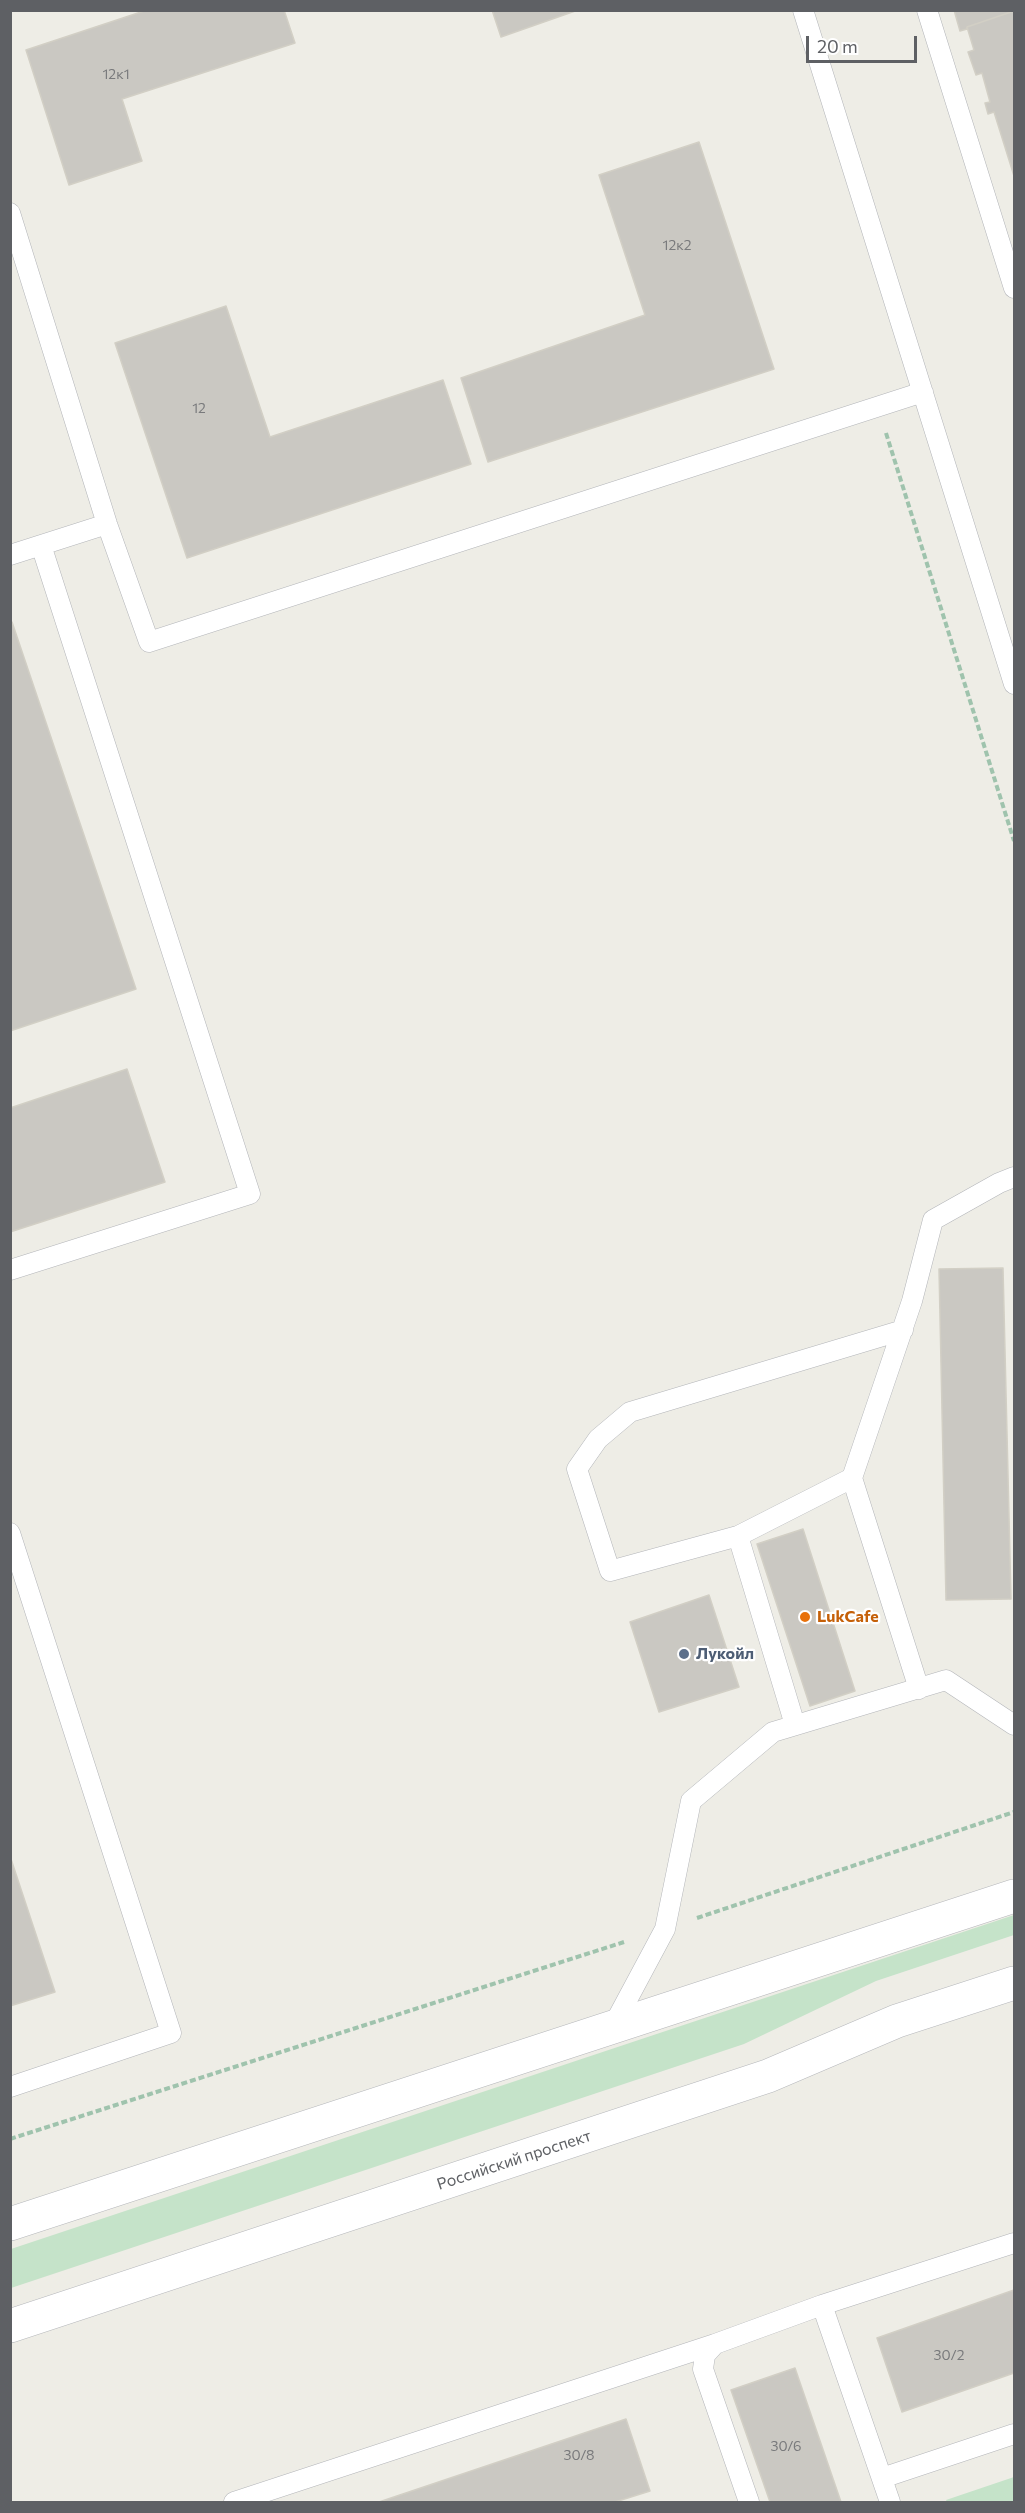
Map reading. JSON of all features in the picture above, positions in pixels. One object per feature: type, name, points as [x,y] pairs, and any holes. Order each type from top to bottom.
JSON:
[{"type":"main road","points":[[10,2224],[1014,1896]]},
{"type":"main road","name":"Российский проспект","points":[[10,2326],[768,2076],[897,2021],[1014,1983]]},
{"type":"lane","points":[[803,10],[1014,684]]},
{"type":"lane","points":[[927,10],[1014,288]]},
{"type":"lane","points":[[10,213],[107,524],[149,642],[923,392]]},
{"type":"lane","points":[[10,555],[107,524]]},
{"type":"lane","points":[[10,1270],[250,1194],[41,545]]},
{"type":"lane","points":[[919,1689],[852,1478],[903,1330],[933,1220],[1014,1177]]},
{"type":"lane","points":[[852,1478],[738,1536],[610,1571],[577,1469],[598,1439],[630,1412],[903,1330]]},
{"type":"lane","points":[[10,1533],[171,2033],[10,2088]]},
{"type":"lane","points":[[738,1536],[795,1725]]},
{"type":"lane","points":[[612,2028],[665,1929],[692,1801],[773,1732],[946,1680],[1014,1725]]},
{"type":"lane","points":[[234,2502],[1014,2243]]},
{"type":"lane","points":[[822,2305],[890,2502]]},
{"type":"lane","points":[[715,2344],[705,2355],[703,2369],[744,2501]]},
{"type":"lane","points":[[882,2478],[1014,2434]]},
{"type":"path","points":[[878,407],[1014,841]]},
{"type":"path","points":[[10,2139],[665,1929],[1014,1812]]},
{"type":"green space","points":[[1014,1915],[1014,1935],[876,1981],[744,2044],[11,2288],[11,2249]]},
{"type":"green space","points":[[1014,2477],[1014,2502],[947,2502],[946,2500]]},
{"type":"building","points":[[147,10],[284,10],[295,43],[122,99],[142,161],[69,185],[26,50]]},
{"type":"building","points":[[492,10],[578,10],[501,37]]},
{"type":"building","points":[[954,10],[1014,10],[1014,11],[960,31]]},
{"type":"building","points":[[1014,11],[1014,176],[994,112],[988,114],[985,103],[990,102],[982,73],[976,75],[968,52],[974,50],[967,27]]},
{"type":"building","points":[[699,142],[774,369],[488,462],[461,378],[645,315],[599,175]]},
{"type":"building","points":[[226,306],[270,437],[443,380],[471,464],[187,558],[115,343]]},
{"type":"building","points":[[12,622],[136,989],[10,1031],[10,623]]},
{"type":"building","points":[[127,1069],[165,1182],[10,1232],[10,1108]]},
{"type":"building","points":[[1003,1268],[1011,1599],[946,1600],[939,1269]]},
{"type":"building","points":[[803,1529],[855,1691],[810,1706],[757,1544]]},
{"type":"building","name":"Лукойл","points":[[709,1595],[739,1687],[659,1712],[630,1622]]},
{"type":"building","points":[[10,1856],[55,1992],[10,2006]]},
{"type":"building","points":[[1014,2290],[1014,2373],[902,2412],[877,2338]]},
{"type":"building","points":[[795,2368],[841,2502],[770,2502],[731,2390]]},
{"type":"building","points":[[626,2419],[650,2491],[615,2502],[379,2502]]},
{"type":"place","name":"LukCafe","points":[[805,1617]]},
{"type":"place","name":"Лукойл","points":[[684,1654]]}]
